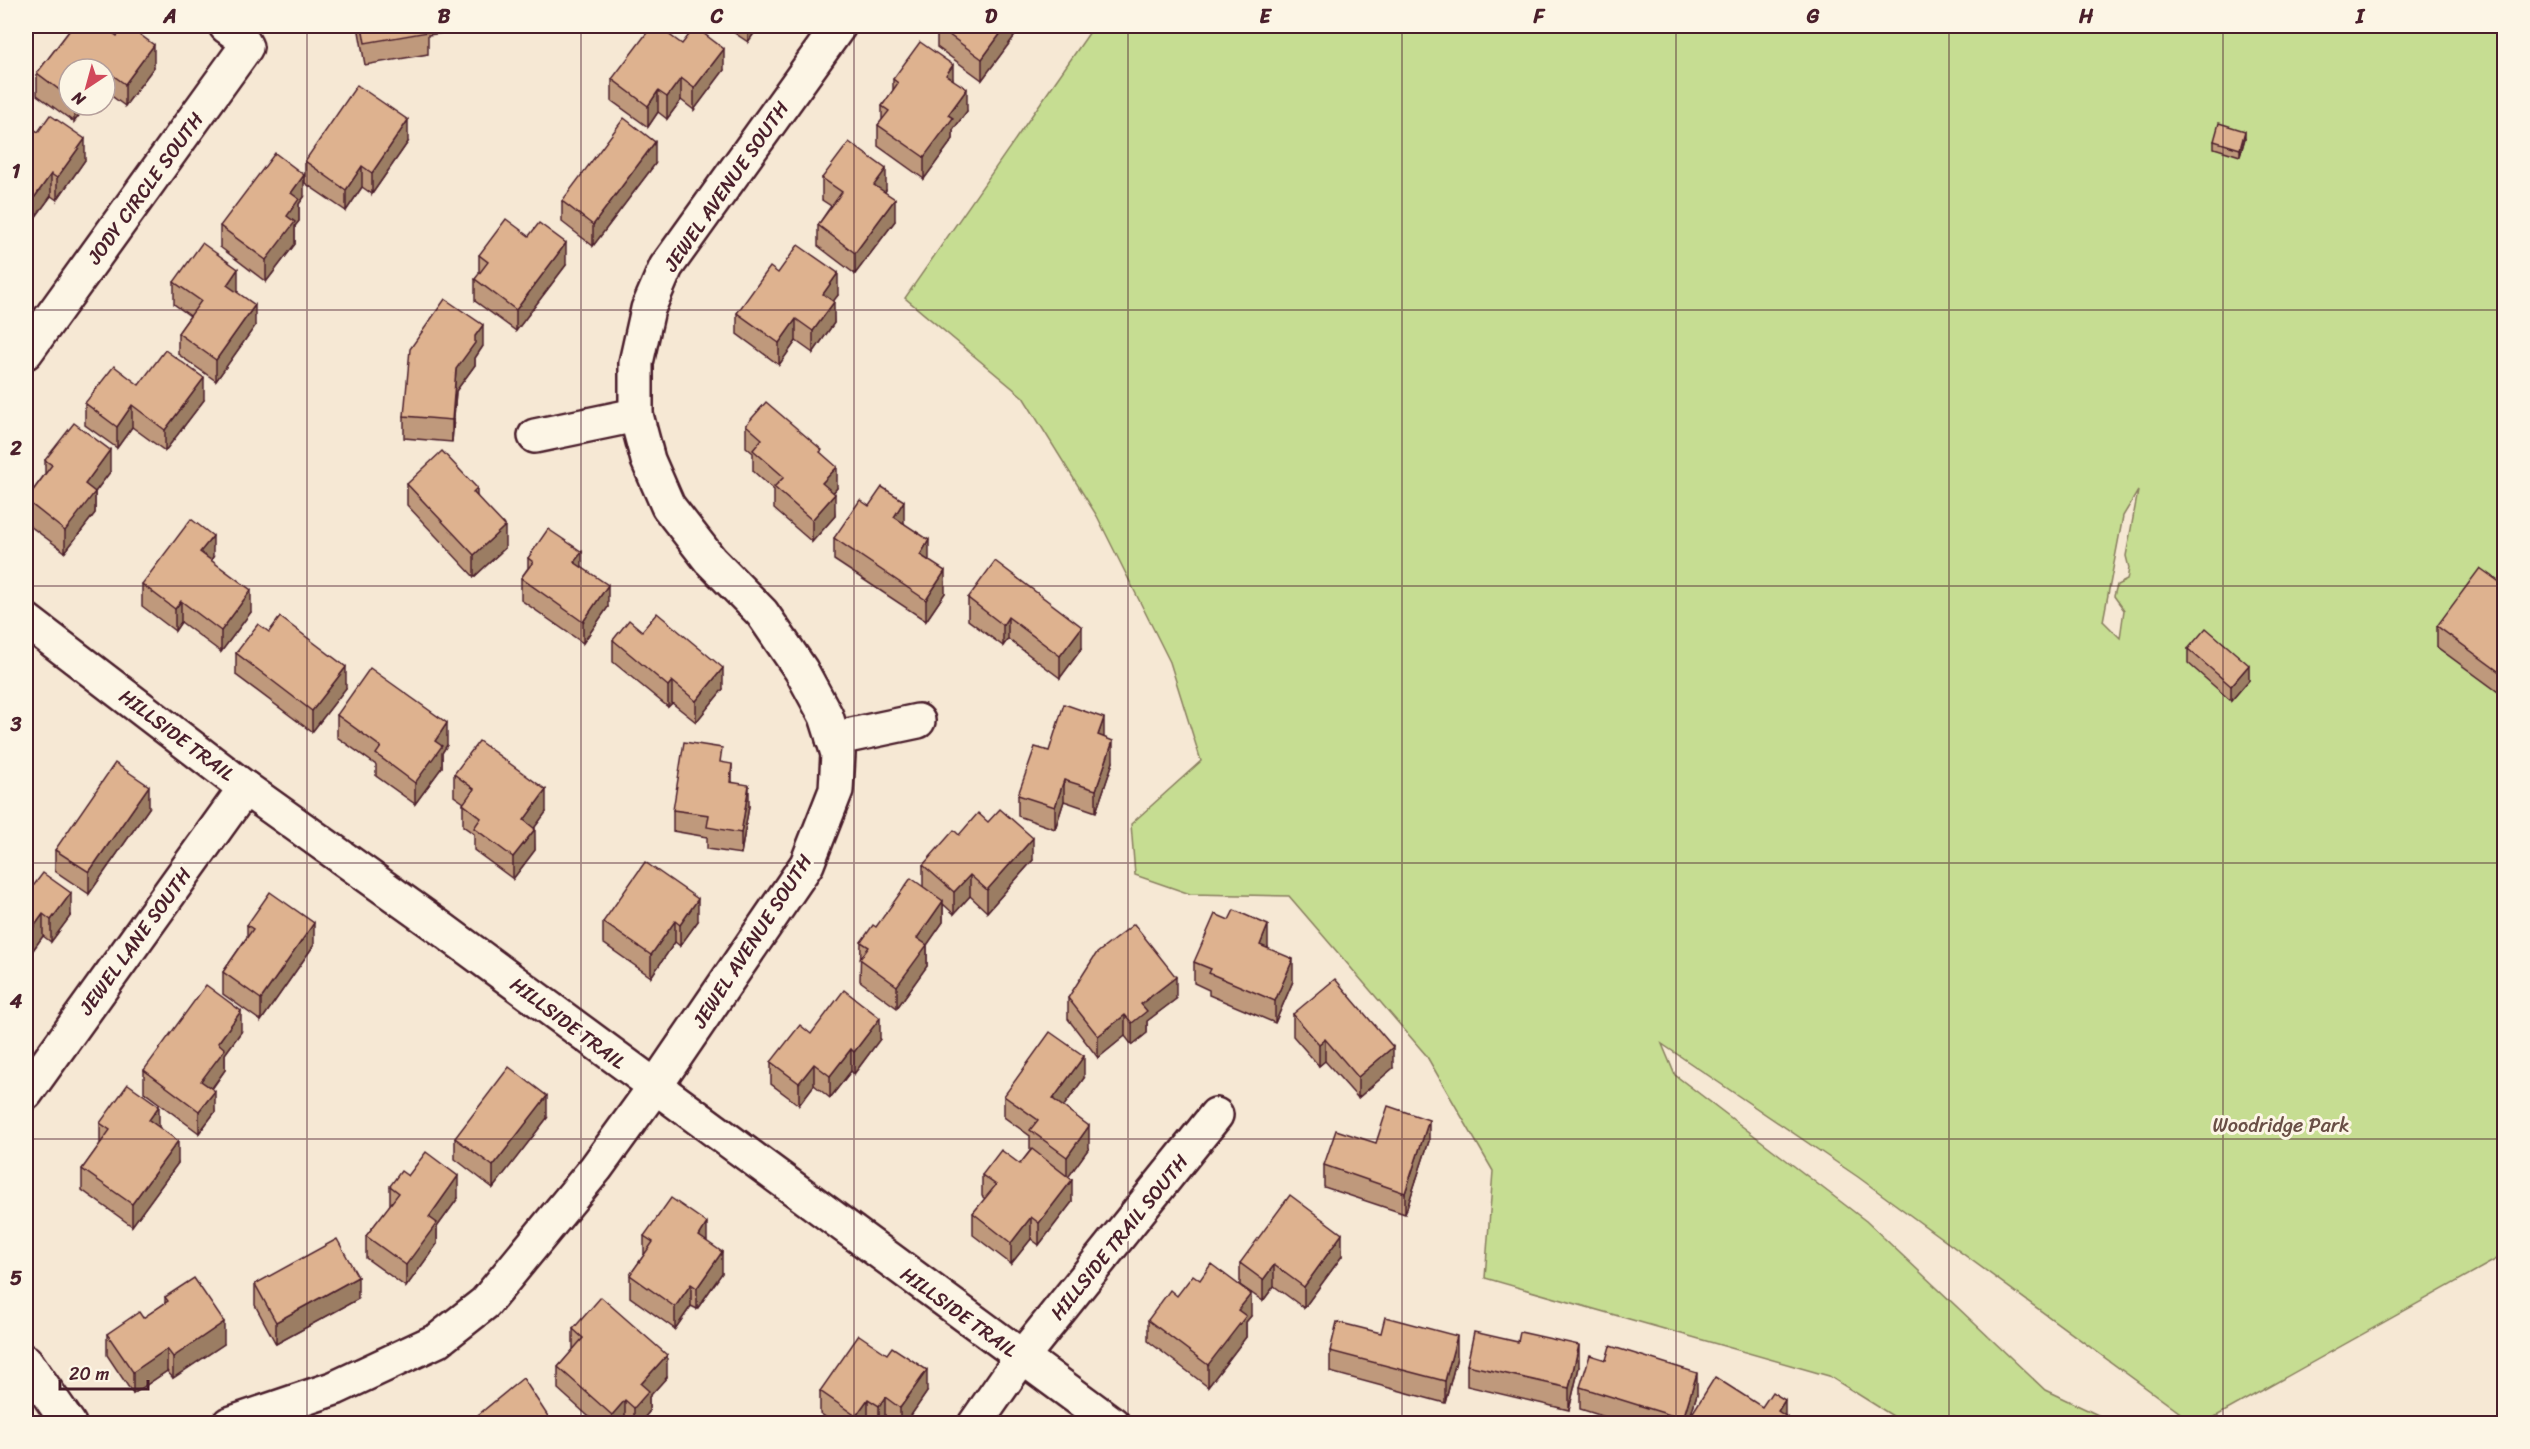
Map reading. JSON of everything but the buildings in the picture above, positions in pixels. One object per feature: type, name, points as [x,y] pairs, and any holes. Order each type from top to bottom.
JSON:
[{"type":"street","name":"JODY CIRCLE SOUTH","points":[[26,352],[246,47],[240,36],[226,26]]},
{"type":"street","name":"JEWEL AVENUE SOUTH","points":[[229,1424],[334,1388],[438,1340],[485,1303],[596,1168],[654,1088],[807,864],[836,790],[838,754],[826,716],[801,670],[762,613],[710,560],[668,506],[648,460],[636,415],[636,363],[648,309],[666,267],[839,26]]},
{"type":"street","points":[[535,436],[636,415]]},
{"type":"street","name":"HILLSIDE TRAIL","points":[[26,620],[245,788],[442,929],[654,1088],[1113,1424]]},
{"type":"street","points":[[833,739],[918,721]]},
{"type":"street","name":"JEWEL LANE SOUTH","points":[[26,1094],[245,788]]},
{"type":"street","name":"HILLSIDE TRAIL SOUTH","points":[[975,1424],[1021,1358],[1216,1115]]},
{"type":"street","points":[[26,1362],[69,1424]]},
{"type":"green space","name":"Woodridge Park","points":[[1094,26],[2504,26],[2504,1255],[2204,1423],[2194,1423],[1858,1177],[1662,1044],[1675,1075],[1866,1221],[2045,1390],[2115,1423],[1904,1423],[1829,1376],[1485,1278],[1493,1171],[1426,1055],[1289,896],[1190,894],[1135,875],[1131,824],[1201,761],[1170,662],[1097,516],[1023,397],[905,298]],"holes":[[[2138,491],[2126,556],[2129,568],[2127,580],[2117,585],[2114,596],[2124,610],[2120,638],[2103,621],[2123,516]]]}]
